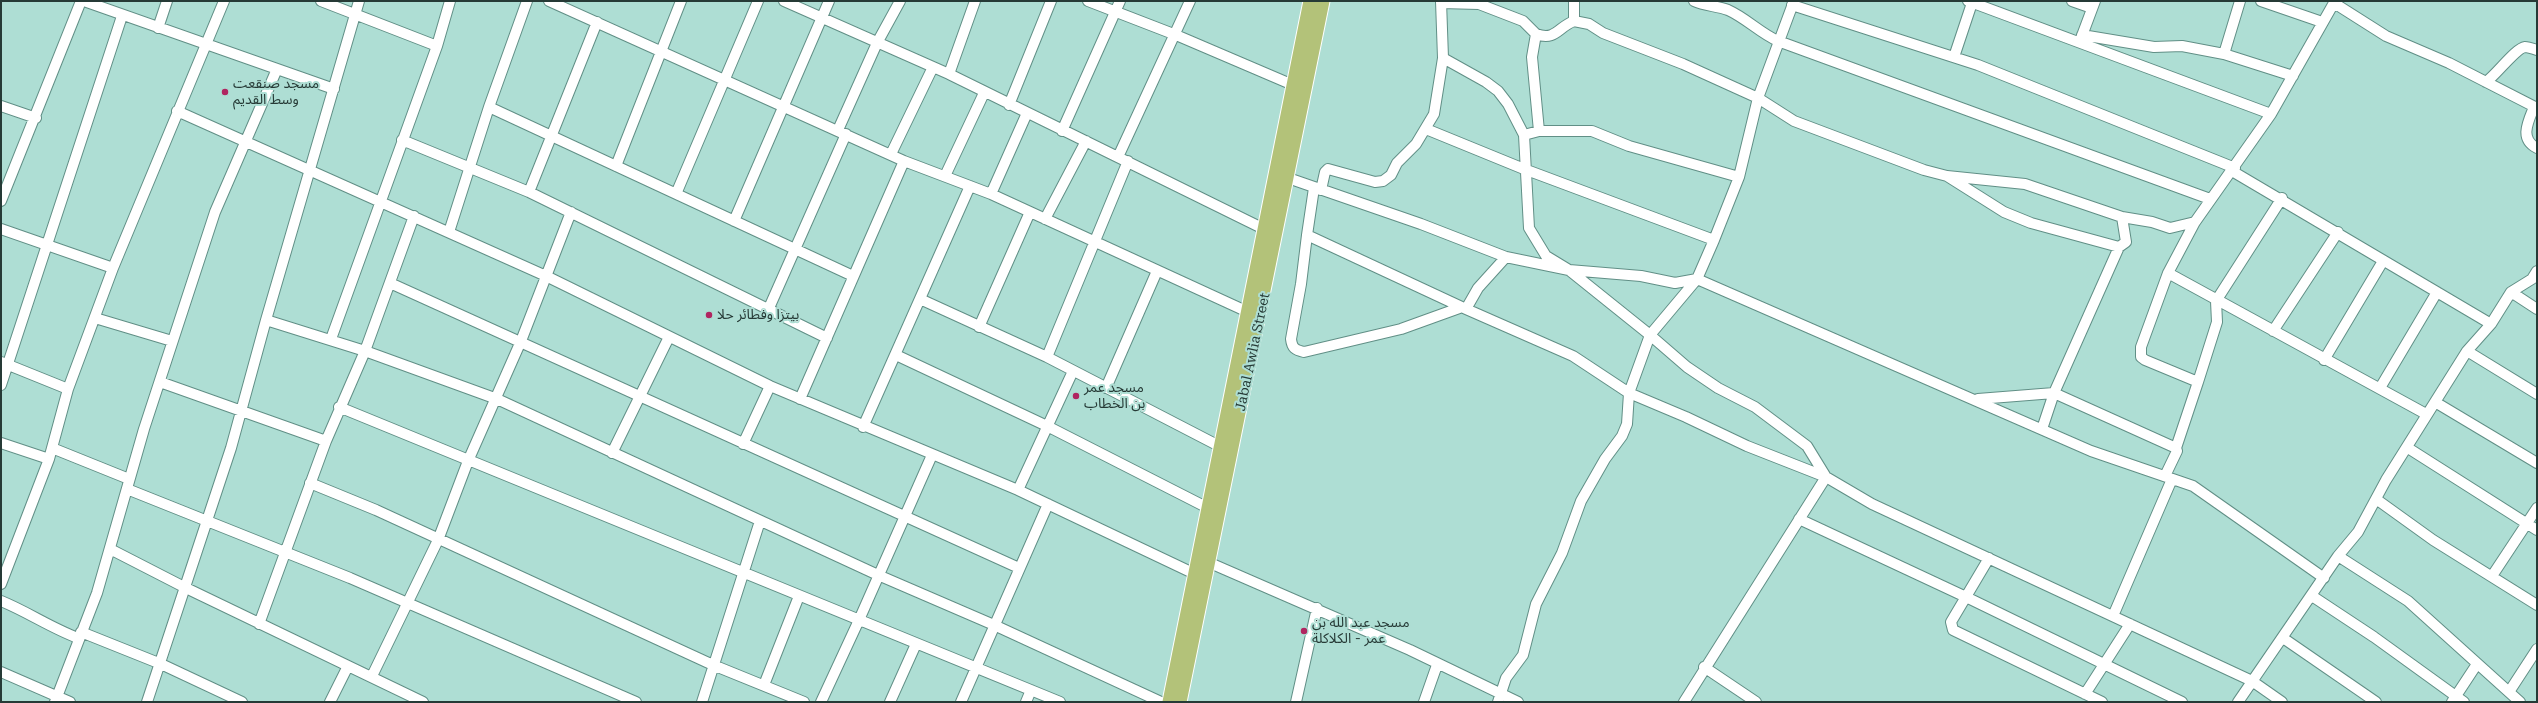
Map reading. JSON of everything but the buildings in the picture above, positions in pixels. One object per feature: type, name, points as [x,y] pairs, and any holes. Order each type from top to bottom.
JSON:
[{"type":"main road","name":"Jabal Awlia Street","points":[[1180,702],[1210,563],[1323,1]]},
{"type":"main road","name":"Jabal Awlia Street","points":[[1169,702],[1266,230],[1293,85],[1306,2]]},
{"type":"street","points":[[158,28],[167,1]]},
{"type":"street","points":[[1,584],[49,459],[68,390],[113,268],[224,1]]},
{"type":"street","points":[[321,1],[437,46]]},
{"type":"street","points":[[147,702],[186,588],[242,412],[266,320],[359,1]]},
{"type":"street","points":[[331,340],[437,46],[450,1]]},
{"type":"street","points":[[448,232],[489,107],[527,1]]},
{"type":"street","points":[[549,1],[904,161],[990,194],[1045,218],[1248,312]]},
{"type":"street","points":[[616,166],[681,1]]},
{"type":"street","points":[[676,194],[758,1]]},
{"type":"street","points":[[784,1],[949,74],[984,93],[1128,161],[1266,230]]},
{"type":"street","points":[[734,221],[830,1]]},
{"type":"street","points":[[769,308],[794,250],[877,43],[900,1]]},
{"type":"street","points":[[949,74],[975,1]]},
{"type":"street","points":[[1009,105],[1051,1]]},
{"type":"street","points":[[1088,1],[1176,35],[1293,85]]},
{"type":"street","points":[[1062,130],[1120,1]]},
{"type":"street","points":[[1118,157],[1176,35],[1190,1]]},
{"type":"street","points":[[1574,1],[1574,20]]},
{"type":"street","points":[[1694,1],[1726,10],[1747,21],[1766,36],[1778,41],[2210,199]]},
{"type":"street","points":[[2072,1],[2093,5],[2081,38]]},
{"type":"street","points":[[2224,54],[2240,1]]},
{"type":"street","points":[[2261,1],[2322,22]]},
{"type":"street","points":[[1,201],[87,2],[122,16],[206,43],[334,89]]},
{"type":"street","points":[[1506,257],[1478,288],[1464,308],[1401,329],[1304,352],[1296,351],[1292,346],[1291,339],[1301,284],[1307,235],[1317,189],[1328,169],[1365,181],[1383,181],[1391,175],[1397,163],[1426,130],[1437,103],[1443,58],[1441,2],[1480,2],[1523,21],[1536,34],[1544,37],[1552,36],[1574,20]]},
{"type":"street","points":[[1954,57],[1970,2],[2081,38],[2271,114]]},
{"type":"street","points":[[2198,382],[2145,360],[2140,353],[2168,273],[2195,222],[2210,199],[2234,169],[2271,114],[2334,2],[2386,36],[2449,63],[2535,108],[2526,138],[2531,145],[2537,148]]},
{"type":"street","points":[[1499,698],[1506,678],[1523,655],[1536,604],[1562,553],[1581,501],[1604,459],[1622,436],[1627,424],[1629,393],[1650,335],[1697,279],[1714,240],[1739,176],[1758,98],[1793,3],[1954,57],[2234,169],[2383,261],[2491,324]]},
{"type":"street","points":[[1,385],[5,363],[82,143],[122,16]]},
{"type":"street","points":[[1574,20],[1589,24],[1603,33],[1684,64],[1758,98],[1794,121],[1830,136],[1924,170],[1947,176],[2025,184],[2122,217],[2152,222],[2170,228],[2195,222]]},
{"type":"street","points":[[529,192],[597,22]]},
{"type":"street","points":[[1536,34],[1532,57],[1539,131]]},
{"type":"street","points":[[2081,38],[2154,47],[2182,46],[2224,54],[2293,76]]},
{"type":"street","points":[[2486,82],[2499,72],[2516,50],[2526,47],[2537,50]]},
{"type":"street","points":[[1443,58],[1486,82],[1498,91],[1508,104],[1524,135],[1524,169],[1529,228],[1546,256],[1569,270],[1650,335],[1687,367],[1718,388],[1755,407],[1808,446],[1826,477]]},
{"type":"street","points":[[891,154],[933,67]]},
{"type":"street","points":[[56,699],[110,549],[128,484],[172,341],[215,212],[277,69]]},
{"type":"street","points":[[945,176],[984,93]]},
{"type":"street","points":[[1,106],[36,118]]},
{"type":"street","points":[[489,107],[550,137],[616,166],[852,276]]},
{"type":"street","points":[[177,111],[546,276],[770,386],[1018,490],[1196,568],[1210,563],[1410,650],[1499,698],[1518,702]]},
{"type":"street","points":[[990,194],[1027,113]]},
{"type":"street","points":[[1426,130],[1524,169],[1714,240]]},
{"type":"street","points":[[1524,135],[1539,131],[1592,131],[1629,146],[1739,176]]},
{"type":"street","points":[[402,140],[529,192],[769,308],[827,338]]},
{"type":"street","points":[[1045,218],[1086,141]]},
{"type":"street","points":[[800,399],[852,276],[904,161]]},
{"type":"street","points":[[1047,357],[1128,161]]},
{"type":"street","points":[[1947,176],[2004,212],[2031,223],[2119,247]]},
{"type":"street","points":[[1288,178],[1421,224],[1506,257],[1569,270],[1640,276],[1675,283],[1697,279],[1976,399],[2091,451],[2193,486],[2324,578]]},
{"type":"street","points":[[864,426],[970,186]]},
{"type":"street","points":[[2113,616],[2169,477],[2177,451],[2176,448],[2217,322],[2216,301],[2282,198]]},
{"type":"street","points":[[372,676],[438,540],[468,461],[497,399],[521,341],[571,212]]},
{"type":"street","points":[[979,327],[1030,212]]},
{"type":"street","points":[[259,624],[326,441],[365,351],[414,216]]},
{"type":"street","points":[[2042,429],[2054,393],[2119,247],[2126,242],[2122,217]]},
{"type":"street","points":[[1,229],[113,268]]},
{"type":"street","points":[[2273,331],[2338,232]]},
{"type":"street","points":[[1307,235],[1464,308],[1573,356],[1629,393],[1747,446],[1826,477],[1872,504],[2252,681],[2282,702]]},
{"type":"street","points":[[2324,360],[2383,261]]},
{"type":"street","points":[[1106,388],[1157,271]]},
{"type":"street","points":[[2238,702],[2338,556],[2358,532],[2376,499],[2408,448],[2426,414],[2468,351],[2491,324],[2511,292],[2532,280],[2537,271]]},
{"type":"street","points":[[2168,273],[2216,301],[2426,414]]},
{"type":"street","points":[[390,283],[521,341],[904,518],[1019,568]]},
{"type":"street","points":[[2380,388],[2437,292]]},
{"type":"street","points":[[2511,292],[2537,309]]},
{"type":"street","points":[[920,299],[1047,357],[1073,372],[1221,447]]},
{"type":"street","points":[[95,318],[172,341]]},
{"type":"street","points":[[266,320],[365,351],[497,399],[878,575],[994,625],[1161,702]]},
{"type":"street","points":[[612,453],[639,395],[669,337]]},
{"type":"street","points":[[2468,351],[2537,394]]},
{"type":"street","points":[[896,355],[1047,426],[1208,508]]},
{"type":"street","points":[[5,363],[68,390]]},
{"type":"street","points":[[1018,490],[1073,372]]},
{"type":"street","points":[[160,382],[326,441]]},
{"type":"street","points":[[743,444],[770,386]]},
{"type":"street","points":[[1976,399],[2054,393],[2176,448]]},
{"type":"street","points":[[2435,402],[2537,463]]},
{"type":"street","points":[[339,408],[1060,702]]},
{"type":"street","points":[[1,443],[49,459]]},
{"type":"street","points":[[52,448],[207,520],[407,603],[636,702]]},
{"type":"street","points":[[2408,448],[2537,530]]},
{"type":"street","points":[[820,702],[859,620],[932,455]]},
{"type":"street","points":[[1684,702],[1704,667],[1826,477]]},
{"type":"street","points":[[310,484],[438,540],[713,665],[804,702]]},
{"type":"street","points":[[2376,499],[2433,540],[2537,605]]},
{"type":"street","points":[[961,702],[975,667],[1048,504]]},
{"type":"street","points":[[2492,576],[2537,508]]},
{"type":"street","points":[[1799,519],[1966,597],[2182,702]]},
{"type":"street","points":[[702,702],[760,521]]},
{"type":"street","points":[[110,549],[259,624],[372,676],[423,702]]},
{"type":"street","points":[[2338,556],[2408,601],[2520,702]]},
{"type":"street","points":[[1989,558],[1951,622],[1952,630],[2102,702]]},
{"type":"street","points":[[764,685],[799,596]]},
{"type":"street","points":[[2312,596],[2374,637],[2454,699],[2464,702]]},
{"type":"street","points":[[1,601],[33,614],[53,628],[80,635],[161,664],[242,702]]},
{"type":"street","points":[[1296,702],[1316,608]]},
{"type":"street","points":[[2085,694],[2130,624]]},
{"type":"street","points":[[2283,638],[2376,702]]},
{"type":"street","points":[[890,702],[916,644]]},
{"type":"street","points":[[2509,692],[2537,649]]},
{"type":"street","points":[[2454,699],[2477,664]]},
{"type":"street","points":[[1424,702],[1437,665]]},
{"type":"street","points":[[330,702],[348,666]]},
{"type":"street","points":[[1704,667],[1744,699],[1756,702]]},
{"type":"street","points":[[1,672],[56,699],[70,702]]},
{"type":"street","points":[[1026,702],[1031,690]]},
{"type":"place","name":"مسجد صنقعت وسط القديم","points":[[225,92]]},
{"type":"place","name":"بيتزا وفطائر حلا","points":[[709,315]]},
{"type":"place","name":"مسجد عمر بن الخطاب","points":[[1076,396]]},
{"type":"place","name":"مسجد عبد الله بن عمر - الكلاكلة","points":[[1304,631]]}]
